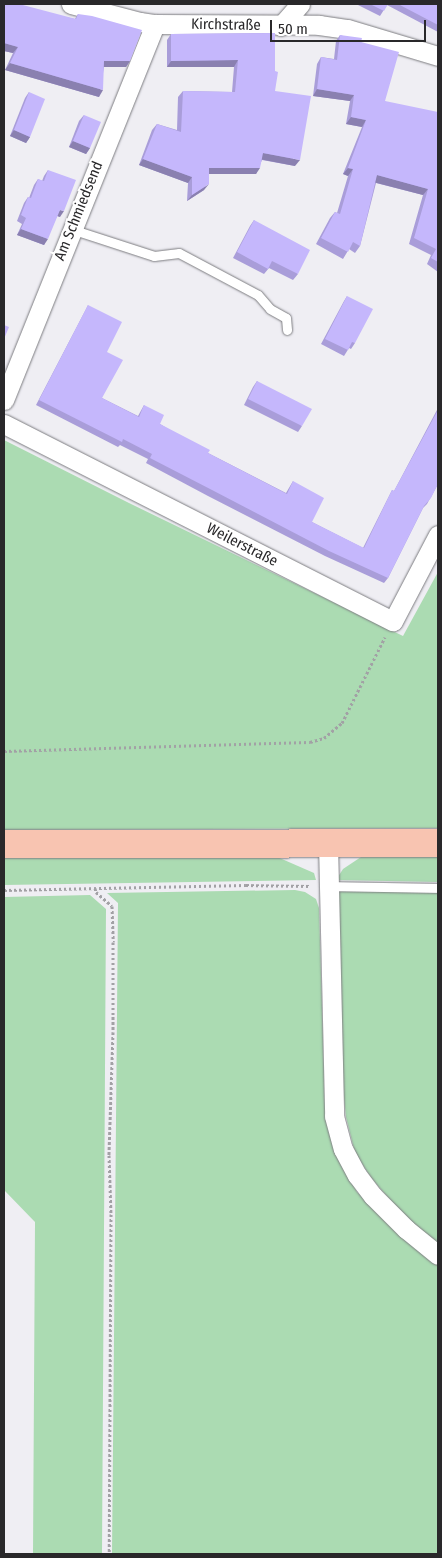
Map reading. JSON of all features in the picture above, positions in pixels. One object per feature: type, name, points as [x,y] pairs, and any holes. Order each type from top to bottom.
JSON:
[{"type":"main road","points":[[4,844],[438,843]]},
{"type":"street","name":"Kirchstraße","points":[[71,4],[140,22],[155,24],[319,25],[348,29],[438,56]]},
{"type":"street","points":[[280,26],[300,4]]},
{"type":"street","name":"Am Schmiedsend","points":[[4,400],[71,228],[155,24]]},
{"type":"street","name":"Weilerstraße","points":[[4,424],[393,621]]},
{"type":"street","points":[[393,621],[438,535]]},
{"type":"street","points":[[328,843],[327,886],[334,1116],[343,1149],[356,1175],[373,1196],[406,1229],[438,1255]]},
{"type":"lane","points":[[71,228],[154,256],[179,253],[258,295],[270,309],[286,318],[287,330]]},
{"type":"lane","points":[[327,886],[438,888]]},
{"type":"path","points":[[4,751],[310,742],[324,738],[342,723],[393,621]]},
{"type":"path","points":[[4,890],[246,884],[327,886]]},
{"type":"path","points":[[96,888],[96,892],[112,906],[113,942],[113,1032],[109,1154],[111,1214],[109,1554]]},
{"type":"green space","points":[[4,440],[403,636],[438,572],[438,828],[4,830]]},
{"type":"green space","points":[[4,855],[275,856],[314,873],[316,880],[4,885]]},
{"type":"green space","points":[[374,855],[438,855],[438,882],[336,880],[343,869],[361,857]]},
{"type":"green space","points":[[295,890],[305,892],[316,899],[319,908],[325,1103],[339,1159],[357,1192],[410,1241],[438,1263],[438,1554],[112,1554],[118,903],[107,893]]},
{"type":"green space","points":[[343,890],[438,893],[438,1245],[399,1210],[372,1179],[355,1153],[346,1117],[340,1060],[335,894]]},
{"type":"green space","points":[[90,895],[106,909],[102,1554],[33,1554],[35,1222],[4,1190],[4,897]]},
{"type":"building","points":[[4,4],[19,4],[76,19],[78,14],[92,16],[142,30],[130,61],[104,61],[103,90],[10,63],[18,47],[4,43]]},
{"type":"building","points":[[370,4],[388,4],[384,11]]},
{"type":"building","points":[[398,4],[438,4],[438,25]]},
{"type":"building","points":[[275,33],[275,71],[278,72],[275,91],[311,96],[300,160],[263,153],[260,168],[209,168],[209,184],[192,195],[192,177],[143,159],[157,124],[181,132],[183,91],[235,92],[238,60],[171,61],[171,34]]},
{"type":"building","points":[[340,35],[362,38],[361,42],[399,52],[385,101],[438,112],[438,262],[431,258],[436,249],[414,238],[428,189],[377,175],[360,246],[353,242],[348,252],[321,238],[335,212],[340,214],[353,169],[348,168],[366,120],[351,117],[354,95],[317,89],[321,57],[337,60]]},
{"type":"building","points":[[29,92],[45,99],[30,137],[14,130]]},
{"type":"building","points":[[84,115],[101,122],[90,148],[73,141]]},
{"type":"building","points":[[48,170],[76,180],[64,211],[60,210],[48,239],[21,229],[26,218],[21,215],[28,197],[31,198],[38,179],[44,181]]},
{"type":"building","points":[[254,220],[310,250],[298,274],[272,261],[268,269],[237,252]]},
{"type":"building","points":[[347,296],[373,309],[355,343],[352,342],[348,350],[325,339]]},
{"type":"building","points":[[88,305],[122,322],[107,352],[123,360],[102,398],[139,417],[144,405],[164,415],[160,424],[210,450],[208,453],[287,494],[293,481],[324,498],[312,522],[364,548],[392,490],[394,491],[438,410],[438,484],[431,498],[424,506],[388,578],[329,551],[150,458],[152,454],[123,439],[122,442],[39,400]]},
{"type":"building","points":[[4,325],[9,327],[4,339]]},
{"type":"building","points":[[257,381],[312,409],[302,426],[248,399]]}]
